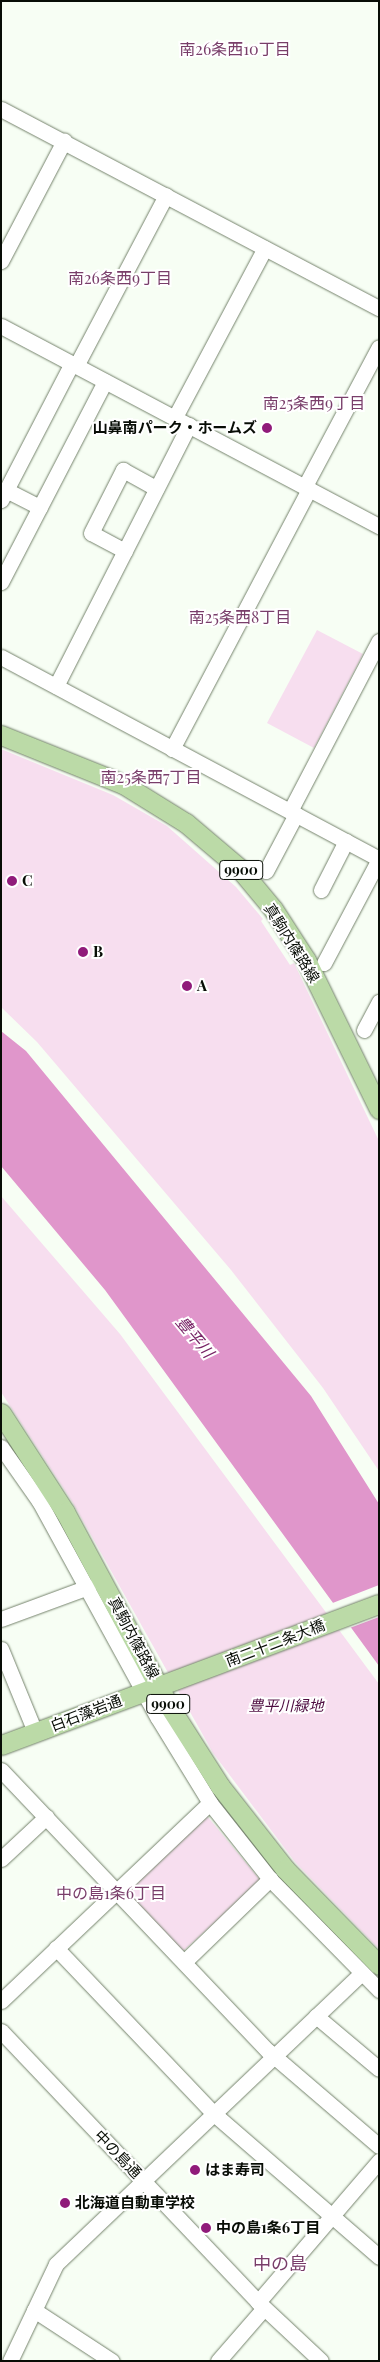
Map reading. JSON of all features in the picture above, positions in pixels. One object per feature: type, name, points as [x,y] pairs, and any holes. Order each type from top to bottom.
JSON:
[{"type":"main road","name":"真駒内篠路線","points":[[1,735],[123,784],[186,824],[239,868],[273,909],[306,960],[379,1109]]},
{"type":"main road","name":"真駒内篠路線","points":[[1,1413],[73,1526],[159,1687],[206,1766],[264,1842],[379,1965]]},
{"type":"main road","name":"南二十二条大橋","points":[[159,1687],[379,1604]]},
{"type":"main road","name":"白石藻岩通","points":[[1,1745],[159,1687]]},
{"type":"street","points":[[1,109],[379,308]]},
{"type":"street","points":[[1,261],[64,141]]},
{"type":"street","points":[[40,507],[4,495],[166,195]]},
{"type":"street","points":[[175,418],[265,248]]},
{"type":"street","points":[[1,326],[379,526]]},
{"type":"street","points":[[172,749],[379,347]]},
{"type":"street","points":[[1,582],[105,381]]},
{"type":"street","points":[[56,686],[188,425]]},
{"type":"street","points":[[125,551],[91,533],[123,470],[156,488]]},
{"type":"street","points":[[266,872],[293,813],[379,640]]},
{"type":"street","points":[[1,657],[379,859],[324,963]]},
{"type":"street","points":[[321,890],[346,841]]},
{"type":"street","points":[[364,1030],[379,1002]]},
{"type":"street","points":[[1,1447],[27,1480],[88,1587],[159,1687],[210,1803],[270,1879],[359,1975],[379,1990]]},
{"type":"street","points":[[1,1619],[88,1587]]},
{"type":"street","points":[[1,1649],[35,1732]]},
{"type":"street","points":[[1,1770],[274,2057],[379,2146]]},
{"type":"street","points":[[1,2000],[210,1803]]},
{"type":"street","points":[[1,1859],[46,1817]]},
{"type":"street","points":[[184,1962],[270,1879]]},
{"type":"street","points":[[56,1948],[213,2113],[379,2257]]},
{"type":"street","points":[[10,2361],[56,2264],[359,1975]]},
{"type":"street","points":[[316,2016],[379,2069]]},
{"type":"street","name":"中の島通","points":[[1,2032],[261,2305],[321,2361]]},
{"type":"street","points":[[218,2361],[332,2216],[379,2161]]},
{"type":"street","points":[[34,2310],[110,2360]]},
{"type":"green space","points":[[317,630],[363,654],[314,748],[267,723]]},
{"type":"green space","points":[[1,749],[113,795],[167,826],[236,887],[263,919],[261,921],[290,965],[294,963],[379,1141],[379,1471],[323,1388],[231,1270],[37,1042],[1,1007]]},
{"type":"green space","name":"豊平川緑地","points":[[1,1196],[120,1334],[379,1684],[379,1949],[295,1862],[213,1753],[73,1503],[1,1392]]},
{"type":"green space","points":[[207,1816],[261,1881],[183,1951],[130,1895],[131,1889]]},
{"type":"water","name":"豊平川","points":[[1,1031],[26,1051],[311,1396],[379,1504],[379,1666],[105,1290],[1,1166]]},
{"type":"pier","points":[[379,1585],[379,1617],[347,1629],[330,1604]]},
{"type":"place","name":"山鼻南パーク・ホームズ","points":[[267,428]]},
{"type":"place","name":"C","points":[[12,881]]},
{"type":"place","name":"B","points":[[83,952]]},
{"type":"place","name":"A","points":[[187,986]]},
{"type":"place","name":"はま寿司","points":[[195,2170]]},
{"type":"place","name":"北海道自動車学校","points":[[65,2203]]},
{"type":"place","name":"中の島1条6丁目","points":[[206,2228]]},
{"type":"district","name":"南26条西10丁目","points":[[235,49]]},
{"type":"district","name":"南26条西9丁目","points":[[120,278]]},
{"type":"district","name":"南25条西9丁目","points":[[314,403]]},
{"type":"district","name":"南25条西8丁目","points":[[240,617]]},
{"type":"district","name":"南25条西7丁目","points":[[151,777]]},
{"type":"district","name":"中の島1条6丁目","points":[[111,1893]]},
{"type":"district","name":"中の島","points":[[280,2263]]}]
